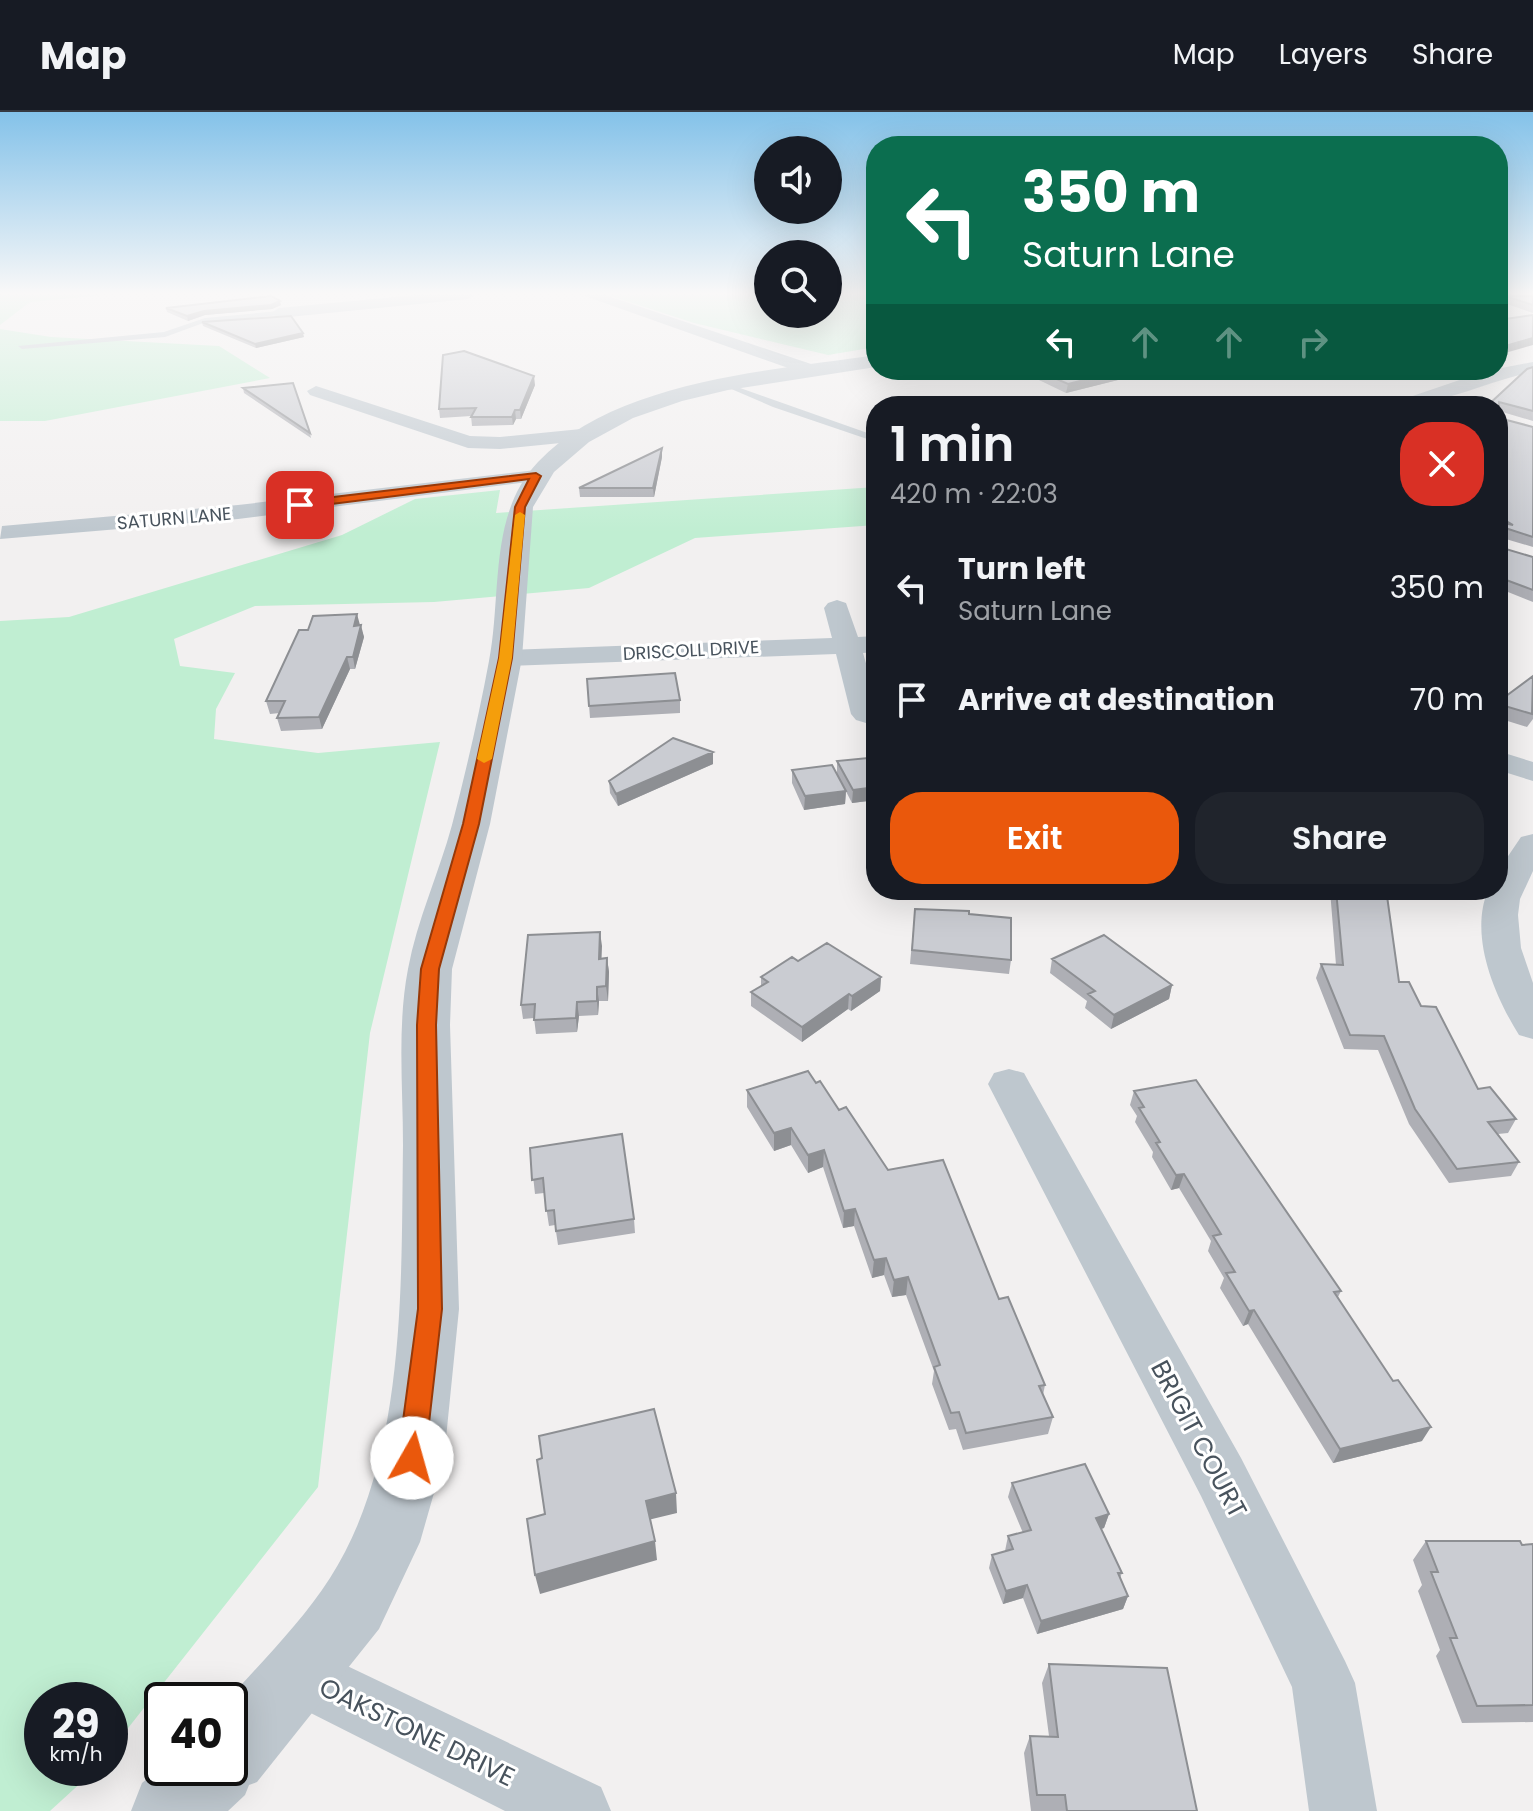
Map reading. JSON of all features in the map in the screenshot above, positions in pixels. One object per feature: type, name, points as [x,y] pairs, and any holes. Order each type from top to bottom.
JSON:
[{"type":"street","points":[[316,391],[468,442],[500,443],[581,435],[652,405],[796,374]]},
{"type":"street","points":[[1431,396],[1477,380]]},
{"type":"street","points":[[248,1734],[354,1604],[386,1542],[412,1458],[430,1309],[427,1025],[430,969],[471,824],[506,658],[520,507],[536,476],[581,435]]},
{"type":"street","name":"SATURN LANE","points":[[1,533],[249,511],[536,476]]},
{"type":"street","points":[[837,608],[866,714]]},
{"type":"street","name":"DRISCOLL DRIVE","points":[[506,658],[866,644]]},
{"type":"street","points":[[1508,763],[1533,772]]},
{"type":"street","points":[[1508,889],[1533,844]]},
{"type":"street","points":[[1502,900],[1501,929],[1513,980],[1533,1025]]},
{"type":"street","name":"BRIGIT COURT","points":[[1009,1084],[1213,1463],[1323,1683],[1343,1811]]},
{"type":"street","name":"OAKSTONE DRIVE","points":[[299,1674],[577,1811]]},
{"type":"street","points":[[170,1811],[198,1786]]},
{"type":"lane","points":[[732,386],[788,410],[866,436]]},
{"type":"green space","points":[[0,374],[264,374],[270,378],[45,421],[0,421]]},
{"type":"green space","points":[[866,488],[866,526],[695,538],[589,588],[434,602],[255,606],[174,639],[180,666],[235,673],[216,709],[214,739],[318,753],[440,742],[370,1033],[318,1487],[164,1682],[144,1682],[144,1708],[128,1728],[128,1682],[24,1682],[24,1786],[77,1786],[50,1811],[0,1811],[0,621],[69,617],[342,535],[415,499],[500,490],[496,513]]},
{"type":"building","points":[[442,374],[534,376],[520,410],[515,410],[512,417],[471,417],[476,408],[439,409]]},
{"type":"building","points":[[1521,374],[1533,374],[1533,411],[1508,404],[1508,396],[1498,396]]},
{"type":"building","points":[[1059,380],[1084,380],[1068,384]]},
{"type":"building","points":[[293,383],[310,433],[243,388]]},
{"type":"building","points":[[1508,420],[1533,427],[1533,537],[1508,529],[1508,524],[1513,525],[1508,522]]},
{"type":"building","points":[[662,448],[653,488],[579,488]]},
{"type":"building","points":[[1508,550],[1533,557],[1533,590],[1508,581]]},
{"type":"building","points":[[357,614],[354,626],[361,625],[353,657],[347,657],[319,717],[277,718],[285,701],[266,701],[299,630],[308,630],[313,616]]},
{"type":"building","points":[[675,673],[680,700],[589,706],[587,679]]},
{"type":"building","points":[[1533,676],[1532,714],[1508,707],[1508,695]]},
{"type":"building","points":[[673,738],[713,752],[616,794],[609,781]]},
{"type":"building","points":[[866,758],[866,788],[853,790],[837,761]]},
{"type":"building","points":[[832,765],[846,791],[805,796],[792,770]]},
{"type":"building","points":[[1337,900],[1388,900],[1399,982],[1409,982],[1421,1006],[1436,1007],[1478,1089],[1490,1087],[1516,1119],[1488,1122],[1519,1162],[1457,1169],[1415,1109],[1384,1036],[1350,1035],[1321,964],[1343,965]]},
{"type":"building","points":[[915,909],[969,911],[969,914],[1011,918],[1011,960],[912,950]]},
{"type":"building","points":[[600,932],[599,959],[607,958],[606,986],[597,987],[597,1001],[577,1002],[576,1018],[534,1020],[535,1004],[521,1005],[528,935]]},
{"type":"building","points":[[1104,935],[1172,985],[1114,1015],[1088,994],[1095,991],[1052,959]]},
{"type":"building","points":[[827,943],[881,977],[852,996],[849,994],[802,1027],[751,992],[768,982],[761,977],[792,957],[798,961]]},
{"type":"building","points":[[808,1071],[816,1083],[820,1081],[839,1110],[846,1107],[888,1170],[943,1160],[999,1299],[1008,1297],[1045,1385],[1039,1386],[1053,1417],[966,1433],[959,1412],[951,1413],[934,1367],[940,1365],[908,1277],[894,1280],[886,1258],[874,1260],[855,1209],[844,1211],[824,1150],[808,1155],[791,1128],[774,1133],[747,1090]]},
{"type":"building","points":[[1196,1080],[1341,1291],[1334,1292],[1393,1381],[1398,1380],[1431,1427],[1340,1449],[1254,1310],[1249,1311],[1226,1273],[1235,1272],[1213,1236],[1221,1234],[1184,1174],[1176,1175],[1139,1108],[1144,1107],[1134,1091]]},
{"type":"building","points":[[622,1134],[634,1219],[556,1231],[554,1210],[546,1211],[543,1178],[532,1180],[530,1148]]},
{"type":"building","points":[[654,1409],[676,1493],[646,1501],[655,1541],[535,1575],[527,1519],[545,1514],[537,1460],[542,1458],[539,1436]]},
{"type":"building","points":[[1085,1464],[1109,1514],[1096,1518],[1122,1573],[1118,1573],[1128,1596],[1041,1621],[1027,1585],[1006,1591],[992,1555],[1013,1549],[1008,1536],[1031,1530],[1012,1483]]},
{"type":"building","points":[[1426,1541],[1520,1541],[1522,1545],[1533,1544],[1533,1705],[1477,1706],[1450,1638],[1457,1638],[1431,1572],[1438,1572]]},
{"type":"building","points":[[1049,1664],[1167,1668],[1197,1811],[1067,1811],[1065,1795],[1037,1795],[1030,1736],[1058,1737]]},
{"type":"slow traffic","points":[[484,759],[506,658],[520,515]]},
{"type":"route","points":[[300,505],[536,476],[520,507],[506,658],[471,824],[430,969],[427,1025],[430,1309],[412,1458]]}]
